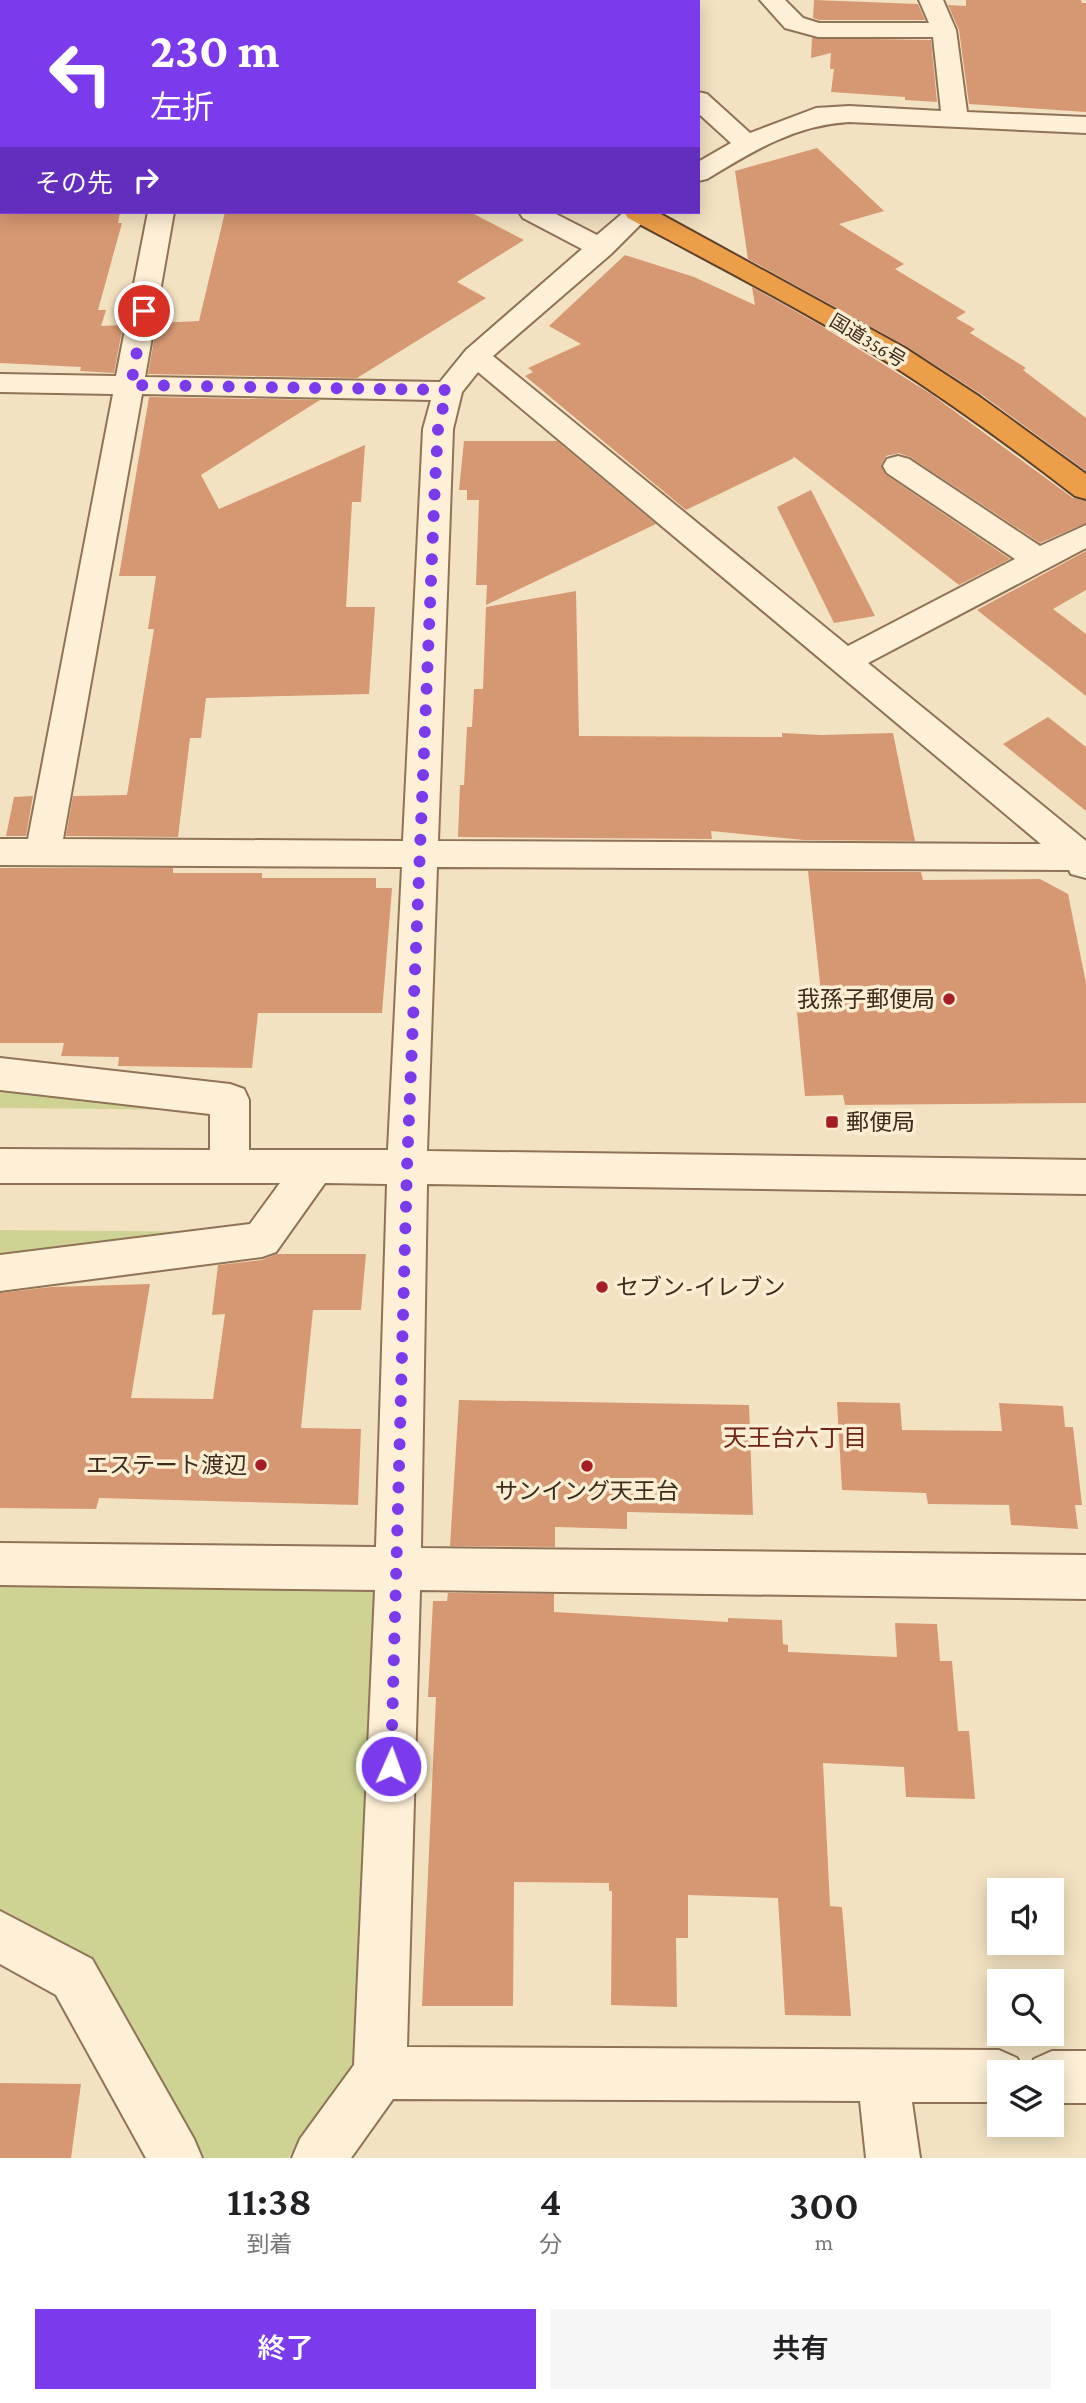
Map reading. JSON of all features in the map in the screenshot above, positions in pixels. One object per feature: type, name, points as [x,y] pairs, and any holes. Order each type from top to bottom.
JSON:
[{"type":"highway","name":"国道356号","points":[[643,214],[806,303],[929,376],[1014,434],[1086,489]]},
{"type":"street","points":[[772,0],[794,23],[818,30],[944,30]]},
{"type":"street","points":[[931,0],[944,30],[955,119]]},
{"type":"street","points":[[700,101],[747,144]]},
{"type":"street","points":[[700,172],[747,144],[816,117],[849,114],[1086,125]]},
{"type":"street","points":[[43,853],[161,214]]},
{"type":"street","points":[[536,214],[601,248]]},
{"type":"street","points":[[319,2158],[380,2073],[398,1570],[407,1167],[438,429],[447,390],[476,356],[637,214]]},
{"type":"street","points":[[476,356],[846,661],[1083,864]]},
{"type":"street","points":[[0,383],[447,390]]},
{"type":"street","points":[[898,466],[1038,560]]},
{"type":"street","points":[[846,661],[1086,536]]},
{"type":"street","points":[[0,852],[422,853],[1083,864]]},
{"type":"street","points":[[0,1074],[230,1100],[229,1167]]},
{"type":"street","points":[[0,1166],[407,1167],[1086,1177]]},
{"type":"street","points":[[0,1273],[262,1240],[314,1167]]},
{"type":"street","points":[[0,1564],[1086,1577]]},
{"type":"street","points":[[0,1936],[74,1977],[175,2158]]},
{"type":"street","points":[[380,2073],[987,2076]]},
{"type":"street","points":[[883,2076],[893,2158]]},
{"type":"street","points":[[1064,2077],[1086,2077]]},
{"type":"green space","points":[[0,1087],[196,1110],[0,1108]]},
{"type":"green space","points":[[0,1230],[245,1232],[0,1258]]},
{"type":"green space","points":[[0,1577],[378,1584],[362,2058],[288,2158],[202,2158],[0,1912]]},
{"type":"building","points":[[814,0],[918,4],[925,20],[819,20],[813,18]]},
{"type":"building","points":[[966,0],[1081,0],[1086,3],[1086,112],[969,104],[959,30],[948,5],[966,6]]},
{"type":"building","points":[[812,38],[931,40],[937,102],[831,92],[834,69],[830,69],[831,53],[811,58]]},
{"type":"building","points":[[817,148],[884,211],[839,224],[904,264],[895,269],[966,312],[956,318],[975,329],[970,333],[1026,368],[1023,370],[1086,418],[1086,471],[982,395],[906,346],[748,259],[735,171]]},
{"type":"building","points":[[0,214],[120,214],[118,223],[122,223],[98,310],[106,310],[101,326],[123,325],[114,373],[80,371],[81,367],[0,363]]},
{"type":"building","points":[[225,214],[474,214],[524,240],[457,282],[486,298],[357,378],[148,374],[157,323],[199,321]]},
{"type":"building","points":[[625,255],[694,277],[755,305],[752,287],[820,325],[931,394],[1073,498],[1086,501],[1086,523],[1040,543],[910,457],[899,453],[886,456],[881,465],[886,475],[1010,559],[959,585],[793,456],[794,458],[686,510],[525,376],[533,372],[528,368],[581,344],[549,326]]},
{"type":"building","points":[[149,397],[320,400],[201,475],[219,509],[365,445],[361,502],[352,502],[346,607],[375,607],[369,694],[206,698],[201,738],[190,738],[178,837],[66,836],[73,796],[127,795],[154,629],[148,629],[156,576],[119,576]]},
{"type":"building","points":[[464,441],[557,441],[656,524],[486,605],[487,585],[476,585],[479,500],[467,500],[467,490],[459,490]]},
{"type":"building","points":[[811,490],[875,616],[834,623],[777,507]]},
{"type":"building","points":[[1086,551],[1086,590],[1053,609],[1086,634],[1086,696],[977,610]]},
{"type":"building","points":[[576,591],[579,736],[782,737],[782,733],[893,733],[915,841],[804,840],[711,831],[712,839],[458,837],[460,785],[464,785],[467,727],[472,727],[474,689],[483,689],[486,607]]},
{"type":"building","points":[[1048,717],[1086,747],[1086,811],[1003,744]]},
{"type":"building","points":[[33,796],[26,836],[6,836],[14,797]]},
{"type":"building","points":[[0,868],[173,868],[173,873],[262,873],[262,878],[376,878],[376,888],[392,888],[382,1013],[258,1013],[252,1068],[118,1066],[119,1057],[61,1056],[64,1043],[0,1043]]},
{"type":"building","points":[[808,871],[921,872],[923,880],[1040,879],[1068,894],[1086,983],[1086,1103],[845,1105],[843,1095],[805,1096],[796,1002],[822,1002]]},
{"type":"building","points":[[277,1254],[366,1254],[361,1310],[313,1310],[301,1428],[361,1429],[358,1505],[99,1498],[96,1509],[0,1508],[0,1293],[51,1287],[150,1284],[131,1398],[213,1399],[225,1314],[212,1315],[218,1265],[262,1260]]},
{"type":"building","points":[[459,1400],[749,1405],[753,1515],[627,1512],[627,1529],[555,1527],[555,1547],[450,1546]]},
{"type":"building","points":[[837,1402],[900,1403],[902,1430],[1002,1431],[999,1403],[1063,1406],[1065,1427],[1073,1427],[1082,1505],[1075,1505],[1078,1529],[1011,1525],[1009,1505],[928,1504],[926,1493],[842,1490]]},
{"type":"building","points":[[448,1593],[554,1594],[554,1612],[728,1622],[728,1618],[782,1620],[783,1644],[788,1645],[788,1652],[897,1657],[895,1623],[937,1624],[940,1661],[952,1661],[958,1731],[969,1731],[975,1799],[906,1797],[904,1767],[823,1763],[830,1906],[842,1907],[851,2016],[785,2015],[778,1898],[688,1895],[688,1938],[676,1938],[677,2007],[611,2005],[612,1891],[609,1891],[609,1883],[514,1882],[513,2006],[422,2006],[436,1697],[428,1697],[433,1601],[447,1601]]},
{"type":"building","points":[[0,2083],[81,2084],[71,2158],[0,2158]]},
{"type":"place","name":"我孫子郵便局","points":[[949,999]]},
{"type":"place","name":"郵便局","points":[[832,1122]]},
{"type":"place","name":"セブン-イレブン","points":[[602,1287]]},
{"type":"place","name":"エステート渡辺","points":[[261,1465]]},
{"type":"place","name":"サンイング天王台","points":[[587,1466]]},
{"type":"district","name":"天王台六丁目","points":[[795,1438]]},
{"type":"route","points":[[144,311],[131,385],[447,390],[438,429],[435,483],[422,853],[407,1167],[391,1766]]}]
